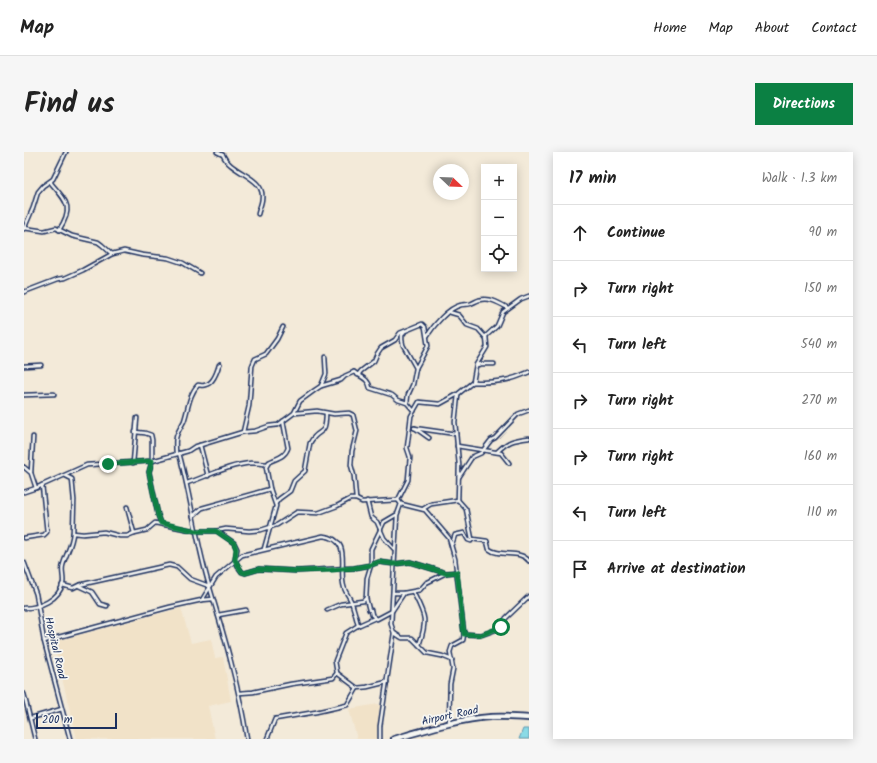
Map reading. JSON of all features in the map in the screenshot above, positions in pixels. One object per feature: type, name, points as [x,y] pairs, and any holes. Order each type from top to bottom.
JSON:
[{"type":"highway","name":"Airport Road","points":[[394,739],[449,724],[491,717],[529,718]]},
{"type":"street","points":[[66,152],[51,180],[38,192],[24,228],[38,231],[54,228],[72,236],[98,242],[112,254]]},
{"type":"street","points":[[217,152],[223,155],[230,165],[258,184],[263,197],[258,214]]},
{"type":"street","points":[[51,180],[50,183],[68,206],[68,214],[60,230]]},
{"type":"street","points":[[24,292],[71,276],[112,254],[124,251],[183,262],[200,273]]},
{"type":"street","points":[[398,500],[408,480],[410,457],[407,448],[411,416],[419,402],[438,404],[458,394],[473,382],[476,365],[487,347],[487,334],[497,326],[501,314],[521,299],[529,296]]},
{"type":"street","points":[[427,336],[439,320],[459,306],[480,300],[491,300],[508,308]]},
{"type":"street","points":[[449,312],[459,315],[467,325],[478,329],[486,338]]},
{"type":"street","points":[[24,492],[87,465],[152,461],[178,454],[200,445],[243,432],[278,425],[294,413],[300,401],[321,386],[341,380],[345,376],[354,372],[358,375],[374,361],[381,348],[395,340],[400,333],[422,324],[425,327],[428,346],[416,368],[413,384],[408,395],[407,404]]},
{"type":"street","points":[[243,432],[249,406],[252,366],[255,359],[266,354],[277,339],[283,327]]},
{"type":"street","points":[[405,331],[402,334],[402,340],[416,368]]},
{"type":"street","points":[[321,386],[326,374],[325,357]]},
{"type":"street","points":[[220,364],[214,377],[209,383],[196,388],[188,404],[184,420],[177,432],[176,439],[178,454],[188,483],[196,531],[239,693],[247,739]]},
{"type":"street","points":[[476,365],[494,364]]},
{"type":"street","points":[[24,366],[41,365]]},
{"type":"street","points":[[354,372],[368,382],[370,388],[392,395],[398,400],[407,404],[414,411]]},
{"type":"street","points":[[473,382],[480,383],[505,381],[529,372]]},
{"type":"street","points":[[24,396],[54,394]]},
{"type":"street","points":[[458,394],[455,422],[459,478],[458,500],[466,510],[472,539]]},
{"type":"street","points":[[459,478],[472,457],[481,453],[491,440],[496,438],[518,414],[529,410]]},
{"type":"street","points":[[294,413],[317,411],[334,414],[349,413],[353,415],[357,431],[352,451],[351,465],[354,476],[356,499]]},
{"type":"street","points":[[276,503],[290,491],[294,481],[305,471],[310,443],[312,439],[325,429],[326,413]]},
{"type":"street","points":[[132,463],[137,418]]},
{"type":"street","points":[[188,483],[223,470],[252,463],[267,464],[285,455],[288,448],[283,421]]},
{"type":"street","points":[[410,426],[429,438]]},
{"type":"street","points":[[414,428],[456,434]]},
{"type":"street","points":[[135,432],[145,432],[150,435],[152,440],[152,461],[149,472],[161,523]]},
{"type":"street","points":[[33,437],[31,473],[36,488]]},
{"type":"street","points":[[497,452],[506,443],[529,438]]},
{"type":"street","points":[[200,445],[208,476]]},
{"type":"street","points":[[457,446],[497,452],[502,454],[509,463]]},
{"type":"street","points":[[264,549],[276,506],[270,489],[267,464]]},
{"type":"street","points":[[24,468],[31,473]]},
{"type":"street","points":[[24,608],[37,607],[57,595],[62,585],[63,566],[72,544],[74,500],[72,479],[65,475]]},
{"type":"street","points":[[24,538],[44,535],[48,532],[42,485]]},
{"type":"street","points":[[193,516],[202,508],[270,489]]},
{"type":"street","points":[[73,533],[83,534],[104,532],[127,536],[134,532],[147,530],[155,522],[196,531],[216,531],[226,528],[249,531],[261,530],[277,525],[297,512],[318,513],[337,506],[350,499],[356,499],[362,502],[398,500]]},
{"type":"street","points":[[398,500],[401,504],[423,509],[435,520],[448,536],[455,559],[464,634],[463,640],[452,646],[450,652],[453,669],[450,684],[449,724]]},
{"type":"street","points":[[423,509],[431,504],[458,500]]},
{"type":"street","points":[[366,501],[371,517],[377,522],[386,540],[395,549]]},
{"type":"street","points":[[380,739],[380,726],[394,633],[391,624],[394,564],[397,515],[401,504]]},
{"type":"street","points":[[127,507],[134,532]]},
{"type":"street","points":[[375,618],[372,615],[372,610],[369,610],[366,598],[367,578],[371,565],[371,549],[380,528],[385,521],[397,515]]},
{"type":"street","points":[[216,531],[234,543],[236,549],[235,560],[242,572],[245,573],[259,569],[297,571],[343,568],[371,565],[379,562],[394,564],[410,562],[446,573]]},
{"type":"street","points":[[451,546],[455,535],[464,533],[468,540],[471,541],[472,539],[487,541],[489,549],[492,551],[523,556],[529,560]]},
{"type":"street","points":[[202,600],[216,577],[242,555],[323,536],[330,537],[342,548],[344,587],[351,602],[358,625]]},
{"type":"street","name":"Hospital Road","points":[[24,562],[36,594],[44,641],[70,739]]},
{"type":"street","points":[[62,585],[73,588],[79,585],[169,565],[177,567],[190,578],[210,586]]},
{"type":"street","points":[[393,593],[413,592],[420,590],[426,583],[446,573],[457,572]]},
{"type":"street","points":[[26,578],[30,579]]},
{"type":"street","points":[[79,585],[92,592],[100,604],[107,606]]},
{"type":"street","points":[[413,592],[424,615],[425,623],[419,645]]},
{"type":"street","points":[[387,682],[357,688],[337,673],[335,661],[341,649],[343,639],[348,631],[375,618],[380,618],[392,611],[404,593]]},
{"type":"street","points":[[464,634],[481,635],[498,629],[506,618],[529,596]]},
{"type":"street","points":[[44,641],[213,598]]},
{"type":"street","points":[[327,610],[338,605],[363,601],[366,598]]},
{"type":"street","points":[[218,615],[246,610]]},
{"type":"street","points":[[394,633],[402,638],[411,637],[427,653],[452,660]]},
{"type":"street","points":[[239,693],[253,692],[280,686],[333,678],[337,673]]},
{"type":"street","points":[[267,739],[272,723],[275,719],[346,705],[357,688]]},
{"type":"street","points":[[24,694],[35,739]]},
{"type":"street","points":[[31,718],[62,709]]},
{"type":"shaded area","points":[[181,608],[191,643],[211,639],[215,658],[223,657],[231,701],[208,706],[215,739],[77,739],[53,642]]},
{"type":"shaded area","points":[[378,704],[380,705],[378,739],[357,739],[349,709]]},
{"type":"water","points":[[523,729],[529,729],[529,739],[519,739]]},
{"type":"route","points":[[108,464],[152,461],[149,472],[161,523],[196,531],[216,531],[234,543],[236,549],[235,560],[242,572],[245,573],[259,569],[282,569],[297,571],[331,570],[354,568],[379,562],[394,564],[410,562],[446,573],[457,572],[464,634],[481,635],[501,627]]}]
